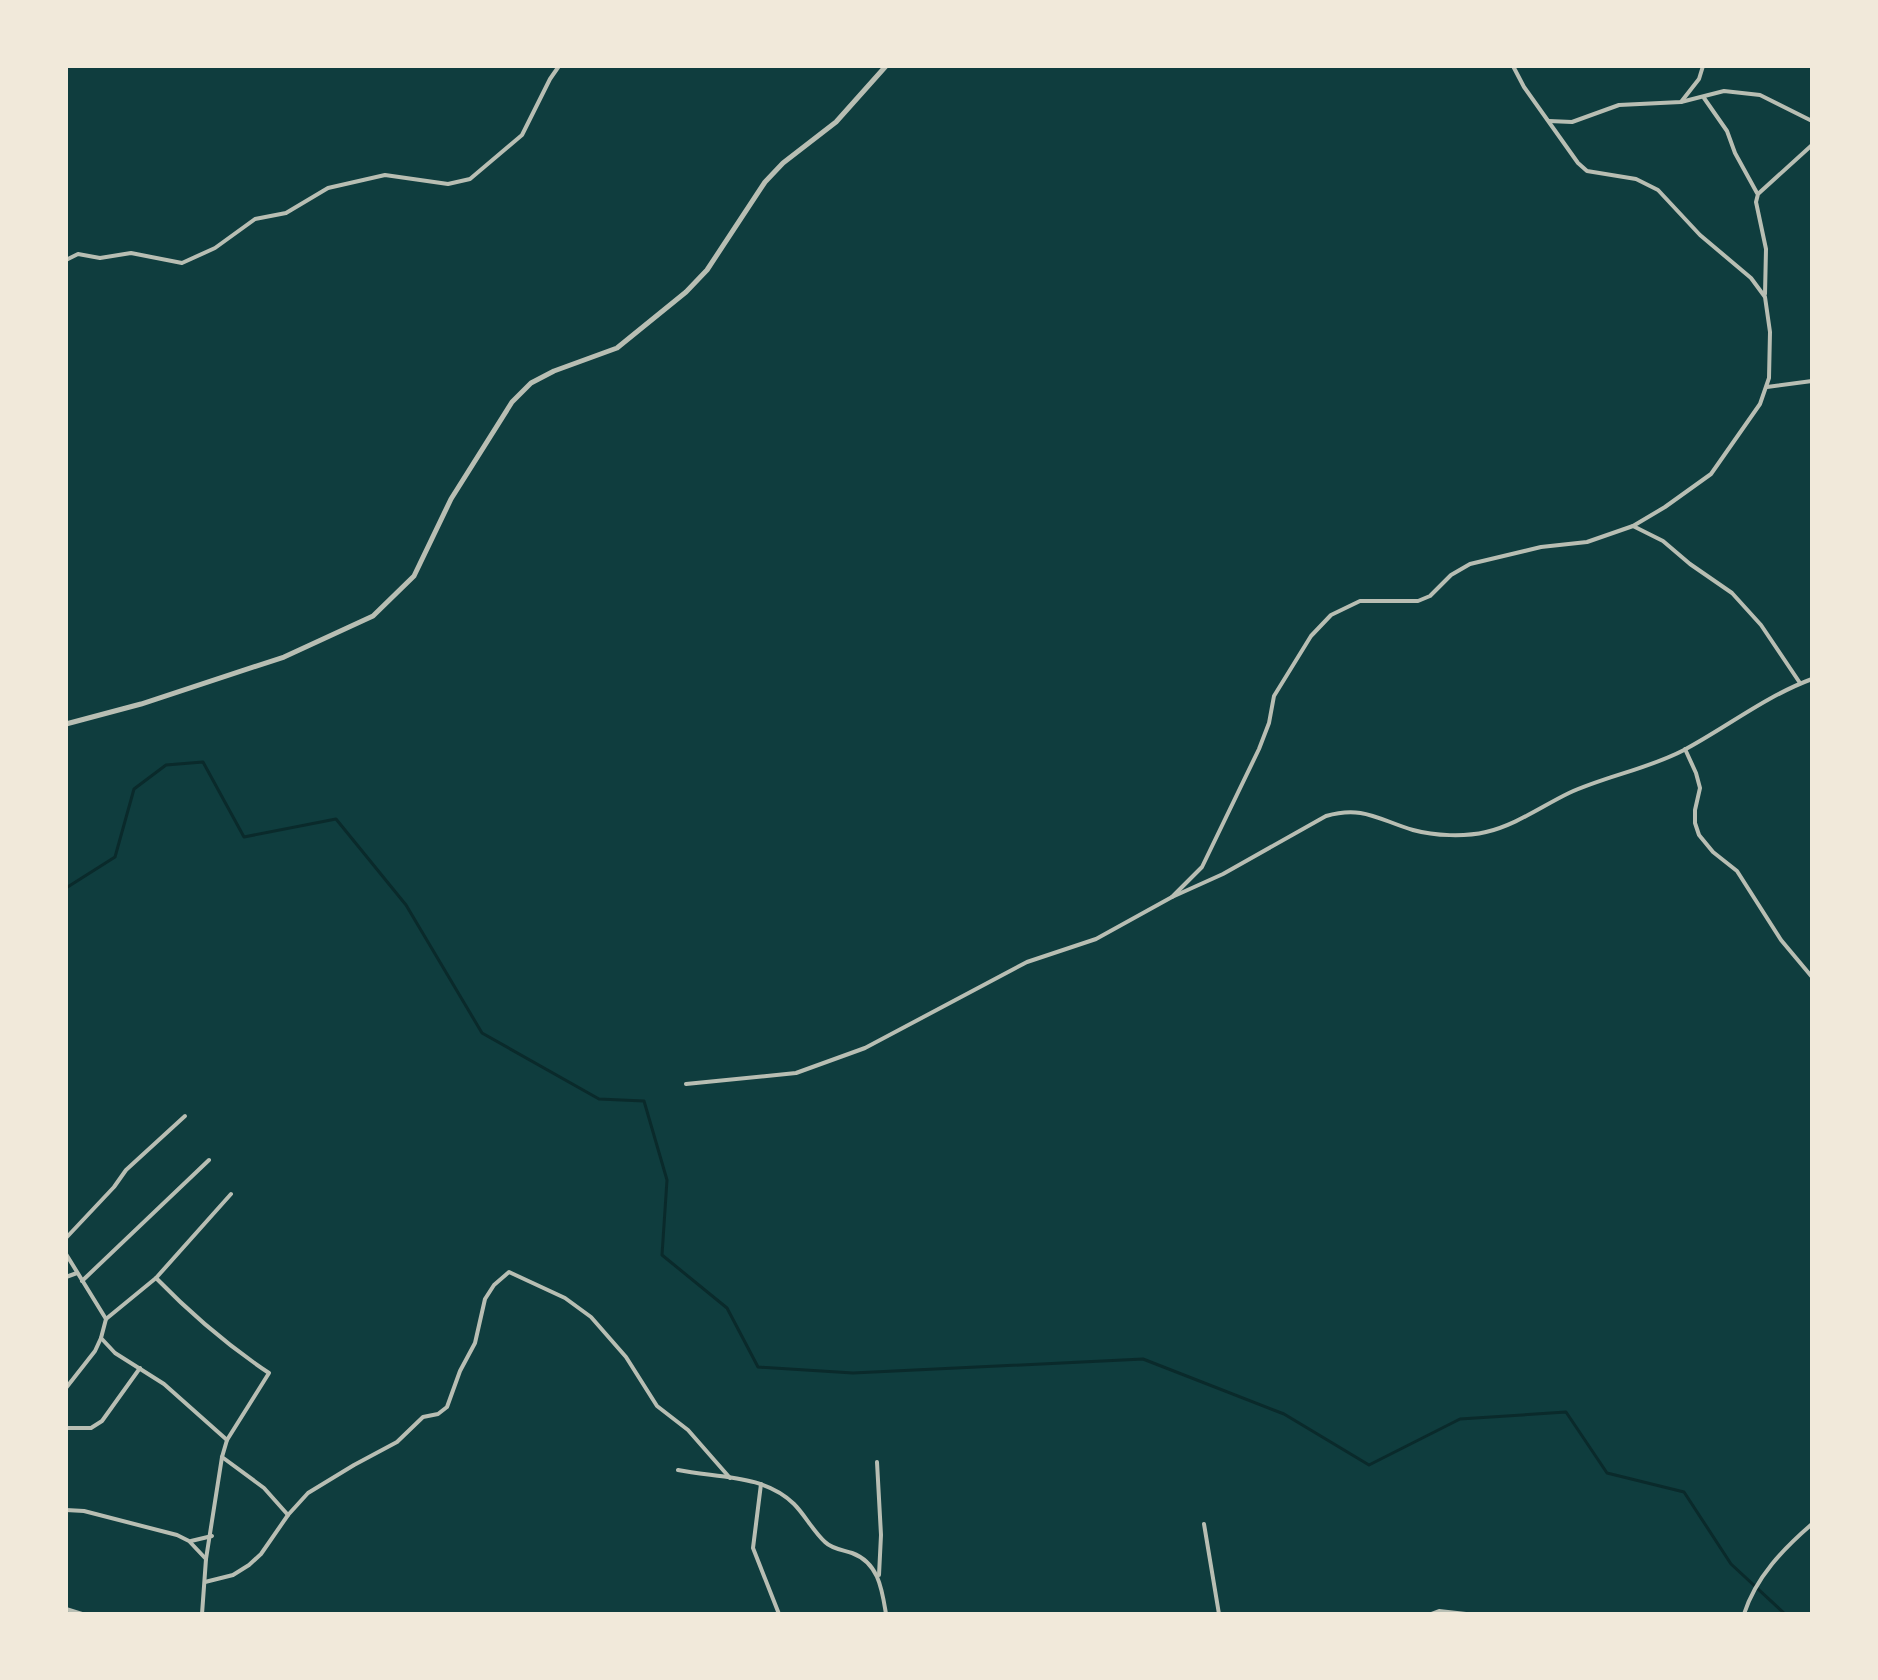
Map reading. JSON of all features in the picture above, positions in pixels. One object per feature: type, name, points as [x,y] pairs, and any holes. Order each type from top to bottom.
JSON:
[{"type":"street","points":[[66,260],[78,254],[100,258],[131,253],[182,263],[215,248],[255,219],[286,213],[328,188],[385,175],[448,184],[470,179],[522,135],[559,66]]},
{"type":"street","points":[[66,724],[141,704],[284,657],[373,616],[414,576],[451,499],[512,402],[531,383],[554,371],[617,348],[686,292],[707,270],[765,182],[783,163],[836,122],[886,66]]},
{"type":"street","points":[[1513,66],[1570,154],[1587,171],[1636,179],[1666,197],[1700,235],[1751,278],[1765,297]]},
{"type":"street","points":[[1681,102],[1699,79],[1703,66]]},
{"type":"street","points":[[1549,121],[1572,122],[1619,105],[1681,102],[1724,91],[1760,95],[1812,121]]},
{"type":"street","points":[[1704,98],[1727,131],[1735,153],[1758,194]]},
{"type":"street","points":[[1172,897],[1202,867],[1259,749],[1269,723],[1274,696],[1311,636],[1331,615],[1360,601],[1418,601],[1430,596],[1451,575],[1470,564],[1541,547],[1587,542],[1633,526],[1711,474],[1760,404],[1767,387],[1770,332],[1765,297],[1766,249],[1756,202],[1758,194],[1812,145]]},
{"type":"street","points":[[1767,387],[1812,381]]},
{"type":"street","points":[[1633,526],[1663,541],[1732,593],[1761,625],[1801,683]]},
{"type":"street","points":[[686,1084],[758,1079],[820,1067],[912,1025],[1027,962],[1096,939],[1172,897],[1223,874],[1305,827],[1342,811],[1367,813],[1418,831],[1466,835],[1487,832],[1518,820],[1580,788],[1685,749],[1736,717],[1812,679]]},
{"type":"street","points":[[1685,749],[1700,788],[1695,810],[1699,835],[1713,852],[1737,871],[1781,940],[1812,977]]},
{"type":"street","points":[[66,1238],[81,1225],[126,1170],[185,1116]]},
{"type":"street","points":[[82,1281],[209,1160]]},
{"type":"street","points":[[66,1388],[95,1351],[106,1319],[156,1278],[231,1194]]},
{"type":"street","points":[[66,1254],[106,1319]]},
{"type":"street","points":[[205,1582],[233,1575],[249,1565],[308,1493],[397,1442],[423,1417],[438,1414],[447,1407],[460,1371],[475,1343],[485,1299],[494,1285],[509,1272],[565,1298],[591,1317],[626,1357],[657,1406],[688,1430],[730,1478]]},
{"type":"street","points":[[66,1277],[77,1273]]},
{"type":"street","points":[[156,1278],[186,1310],[269,1373],[227,1440],[222,1457],[206,1559],[202,1614]]},
{"type":"street","points":[[101,1338],[115,1353],[164,1384],[227,1440]]},
{"type":"street","points":[[66,1428],[91,1428],[102,1421],[140,1368]]},
{"type":"street","points":[[222,1457],[264,1488],[288,1515]]},
{"type":"street","points":[[877,1462],[881,1535],[879,1577],[886,1614]]},
{"type":"street","points":[[678,1470],[776,1489],[792,1502],[826,1544],[861,1558],[879,1577]]},
{"type":"street","points":[[761,1484],[753,1548],[779,1614]]},
{"type":"street","points":[[66,1510],[84,1511],[189,1541],[212,1536]]},
{"type":"street","points":[[1204,1524],[1219,1614]]},
{"type":"street","points":[[1744,1614],[1751,1594],[1770,1565],[1812,1525]]},
{"type":"street","points":[[189,1541],[206,1559]]},
{"type":"street","points":[[66,1609],[82,1614]]},
{"type":"street","points":[[1431,1614],[1439,1611],[1466,1614]]},
{"type":"waterway","points":[[66,888],[115,857],[134,789],[166,765],[203,762],[244,837],[336,819],[406,905],[482,1033],[599,1099],[644,1101],[667,1180],[662,1255],[727,1308],[758,1367],[853,1373],[1143,1359],[1284,1414],[1369,1465],[1460,1419],[1566,1412],[1607,1473],[1684,1492],[1731,1564],[1785,1614]]}]
